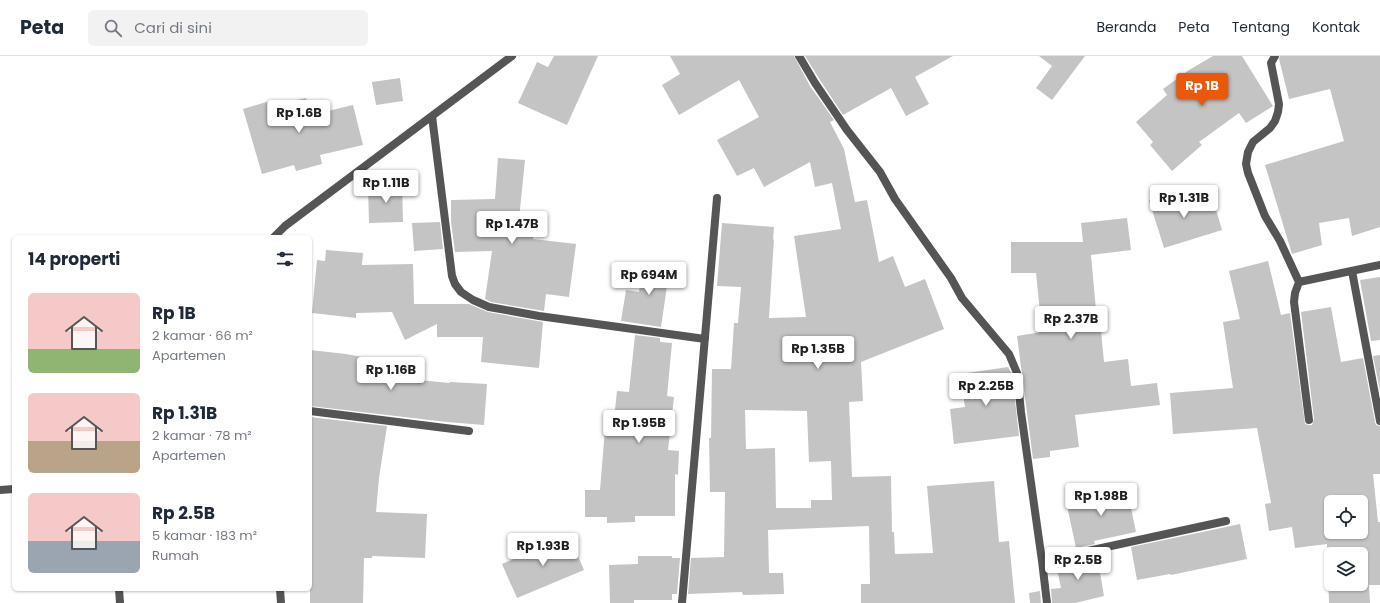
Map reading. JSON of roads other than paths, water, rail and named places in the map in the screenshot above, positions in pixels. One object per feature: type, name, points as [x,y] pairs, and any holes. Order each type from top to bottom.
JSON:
[{"type":"street","points":[[276,235],[285,226],[512,56]]},
{"type":"street","points":[[799,56],[815,83],[847,130],[880,172],[895,199],[951,278],[962,298],[1009,354],[1017,373],[1047,603]]},
{"type":"street","points":[[1275,56],[1271,63],[1278,100],[1278,112],[1275,121],[1270,128],[1253,142],[1248,152],[1246,164],[1248,173],[1265,216],[1280,241],[1299,282],[1295,293],[1294,302],[1309,420]]},
{"type":"street","points":[[432,116],[452,276],[455,284],[461,292],[473,300],[489,307],[539,316],[705,339]]},
{"type":"street","points":[[682,603],[717,198]]},
{"type":"street","points":[[1299,282],[1380,265]]},
{"type":"street","points":[[1352,271],[1380,421]]},
{"type":"street","points":[[312,411],[469,431]]},
{"type":"street","points":[[0,490],[12,489]]},
{"type":"street","points":[[1042,561],[1226,521]]},
{"type":"street","points":[[119,591],[120,603]]},
{"type":"street","points":[[280,591],[281,603]]}]
